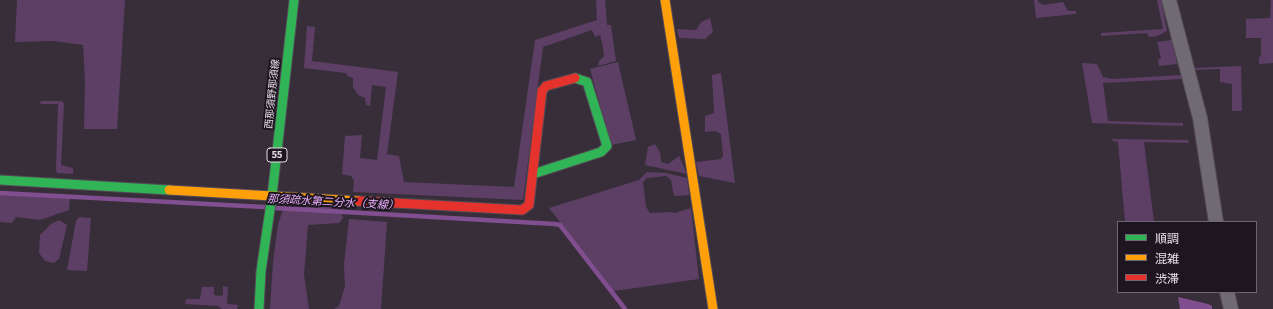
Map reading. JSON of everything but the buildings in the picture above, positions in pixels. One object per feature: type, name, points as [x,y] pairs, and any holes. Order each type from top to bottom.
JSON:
[{"type":"street","name":"西那須野那須線","points":[[259,309],[261,271],[272,196],[294,0]]},
{"type":"street","points":[[665,0],[713,309]]},
{"type":"street","points":[[1169,0],[1200,118],[1216,221]]},
{"type":"street","points":[[0,180],[522,210],[530,205],[533,174],[542,91],[546,86],[577,78],[587,82],[607,146],[601,152],[533,174]]},
{"type":"street","points":[[1227,293],[1231,309]]},
{"type":"shaded area","points":[[17,0],[125,0],[117,129],[84,129],[85,81],[83,45],[54,41],[15,42]]},
{"type":"shaded area","points":[[596,0],[605,0],[607,25],[611,25],[616,61],[598,66],[599,61],[604,56],[603,47],[600,35],[595,37],[592,30],[543,47],[523,200],[353,192],[354,181],[351,176],[342,174],[345,136],[362,135],[360,158],[377,160],[386,87],[372,85],[370,106],[366,105],[365,98],[358,95],[353,87],[353,78],[347,76],[346,73],[304,68],[307,26],[315,27],[312,61],[398,72],[387,154],[399,156],[404,182],[514,187],[535,40],[597,20]]},
{"type":"shaded area","points":[[1034,0],[1038,0],[1038,2],[1043,5],[1063,2],[1068,11],[1076,11],[1076,14],[1036,18]]},
{"type":"shaded area","points":[[1157,0],[1161,0],[1167,31],[1157,36],[1149,37],[1147,33],[1101,36],[1101,33],[1163,29]]},
{"type":"shaded area","points":[[1271,0],[1273,0],[1273,63],[1259,64],[1259,57],[1261,56],[1261,38],[1246,38],[1246,19],[1270,18]]},
{"type":"shaded area","points":[[710,18],[713,32],[705,39],[679,38],[677,29],[696,30],[701,22]]},
{"type":"shaded area","points":[[1172,40],[1177,64],[1159,66],[1158,60],[1161,58],[1157,42]]},
{"type":"shaded area","points":[[618,62],[636,140],[611,145],[590,69]]},
{"type":"shaded area","points":[[1082,63],[1097,64],[1103,77],[1111,79],[1181,75],[1182,79],[1103,83],[1108,121],[1183,123],[1183,126],[1092,123]]},
{"type":"shaded area","points":[[1241,66],[1242,111],[1232,111],[1232,84],[1220,82],[1220,69],[1191,70],[1194,68]]},
{"type":"shaded area","points":[[721,73],[735,183],[699,176],[696,162],[721,159],[723,156],[721,134],[715,131],[705,132],[705,116],[714,113],[712,75]]},
{"type":"shaded area","points":[[41,101],[62,101],[64,104],[61,165],[73,168],[73,174],[57,173],[56,169],[58,104],[40,104]]},
{"type":"shaded area","points":[[1111,139],[1188,140],[1189,143],[1144,142],[1154,221],[1125,221],[1118,142]]},
{"type":"shaded area","points":[[655,144],[660,152],[661,162],[668,164],[679,156],[687,174],[645,165],[648,147]]},
{"type":"shaded area","points":[[647,172],[666,173],[687,178],[689,195],[674,196],[671,180],[666,176],[647,178],[643,182],[646,207],[650,213],[675,213],[691,208],[699,279],[614,291],[549,208],[639,180]]},
{"type":"shaded area","points":[[0,194],[70,198],[69,210],[40,220],[16,217],[12,223],[0,222]]},
{"type":"shaded area","points":[[284,207],[330,207],[341,210],[343,218],[339,223],[308,225],[304,275],[309,309],[270,309],[273,262],[278,224]]},
{"type":"shaded area","points":[[79,217],[91,218],[87,271],[67,270],[76,221]]},
{"type":"shaded area","points":[[349,219],[387,222],[381,309],[334,309],[339,306],[345,286],[344,265]]},
{"type":"shaded area","points":[[59,220],[67,225],[59,259],[54,263],[45,261],[39,253],[40,235],[51,224]]},
{"type":"shaded area","points":[[223,286],[228,287],[227,304],[238,305],[237,309],[222,309],[218,306],[185,304],[186,299],[200,299],[202,287],[214,287],[214,295],[223,295]]},
{"type":"shaded area","points":[[1178,297],[1208,304],[1212,306],[1212,309],[1180,309]]},
{"type":"waterway","name":"那須疏水第二分水（支線）","points":[[0,193],[264,207]]},
{"type":"waterway","name":"那須疏水第二分水（支線）","points":[[275,208],[560,225],[625,309]]},
{"type":"traffic: fast","points":[[259,309],[261,271],[272,196],[294,0]]},
{"type":"traffic: fast","points":[[533,174],[601,152],[607,146],[587,82],[575,78]]},
{"type":"traffic: fast","points":[[0,180],[169,190]]},
{"type":"traffic: slow","points":[[665,0],[713,309]]},
{"type":"traffic: slow","points":[[169,190],[359,201]]},
{"type":"traffic: jam","points":[[359,201],[522,210],[529,205],[542,91],[546,86],[575,78]]}]
